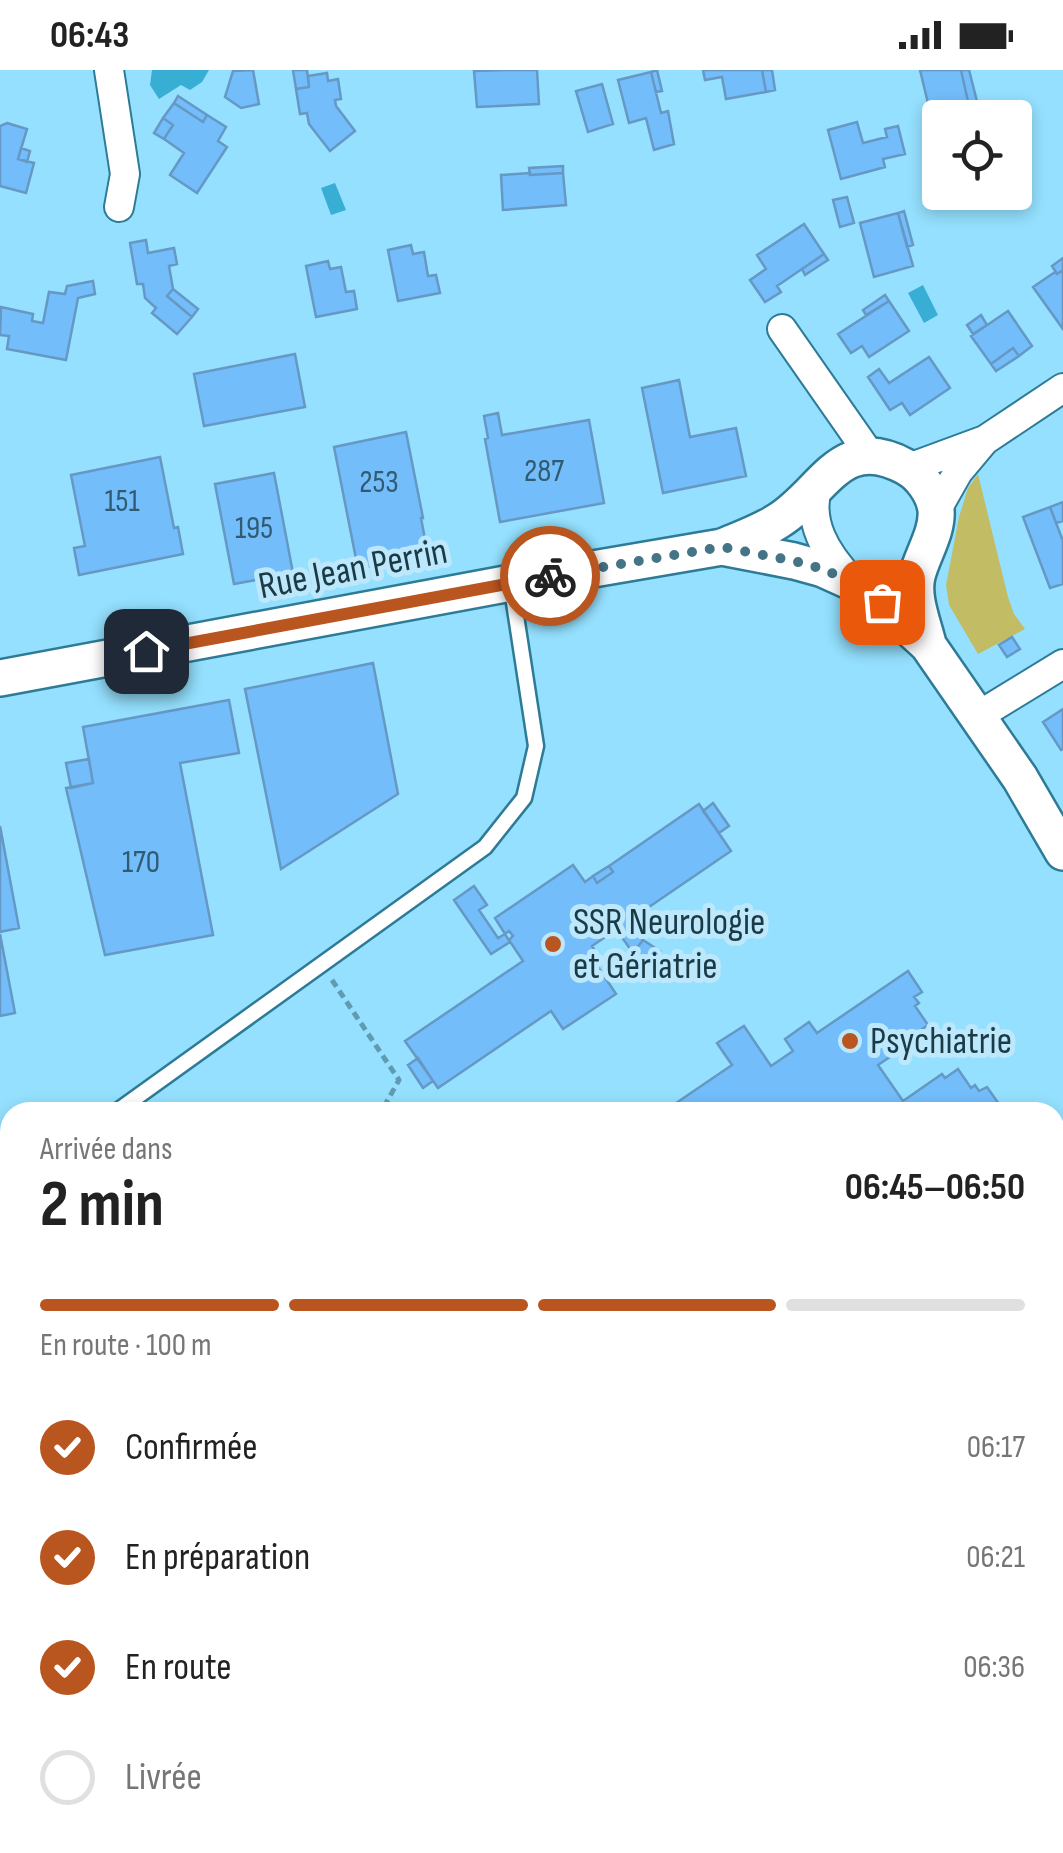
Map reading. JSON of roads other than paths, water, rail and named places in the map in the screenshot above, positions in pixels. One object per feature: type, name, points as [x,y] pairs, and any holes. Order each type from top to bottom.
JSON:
[{"type":"street","points":[[110,70],[125,174],[119,207]]},
{"type":"street","points":[[782,329],[870,456]]},
{"type":"street","points":[[908,468],[985,440],[1063,388]]},
{"type":"street","points":[[928,645],[916,598],[917,576],[936,510],[958,472],[985,440]]},
{"type":"street","points":[[722,547],[780,520],[846,461],[870,456],[908,468],[921,479],[936,510]]},
{"type":"street","points":[[818,484],[813,500],[822,542],[854,583]]},
{"type":"street","points":[[722,547],[823,569],[882,602],[928,645],[1020,778],[1063,852]]},
{"type":"street","name":"Rue Jean Perrin","points":[[0,678],[722,547]]},
{"type":"street","points":[[978,716],[1063,664]]},
{"type":"lane","points":[[130,1102],[485,848],[524,798],[536,746],[511,583]]},
{"type":"water","points":[[152,70],[209,70],[202,82],[190,90],[181,85],[159,99],[150,85]]},
{"type":"water","points":[[335,183],[346,210],[331,215],[321,188]]},
{"type":"water","points":[[923,285],[938,315],[924,323],[908,293]]},
{"type":"place","name":"SSR Neurologie et Gériatrie","points":[[553,944]]},
{"type":"place","name":"Psychiatrie","points":[[850,1041]]}]
